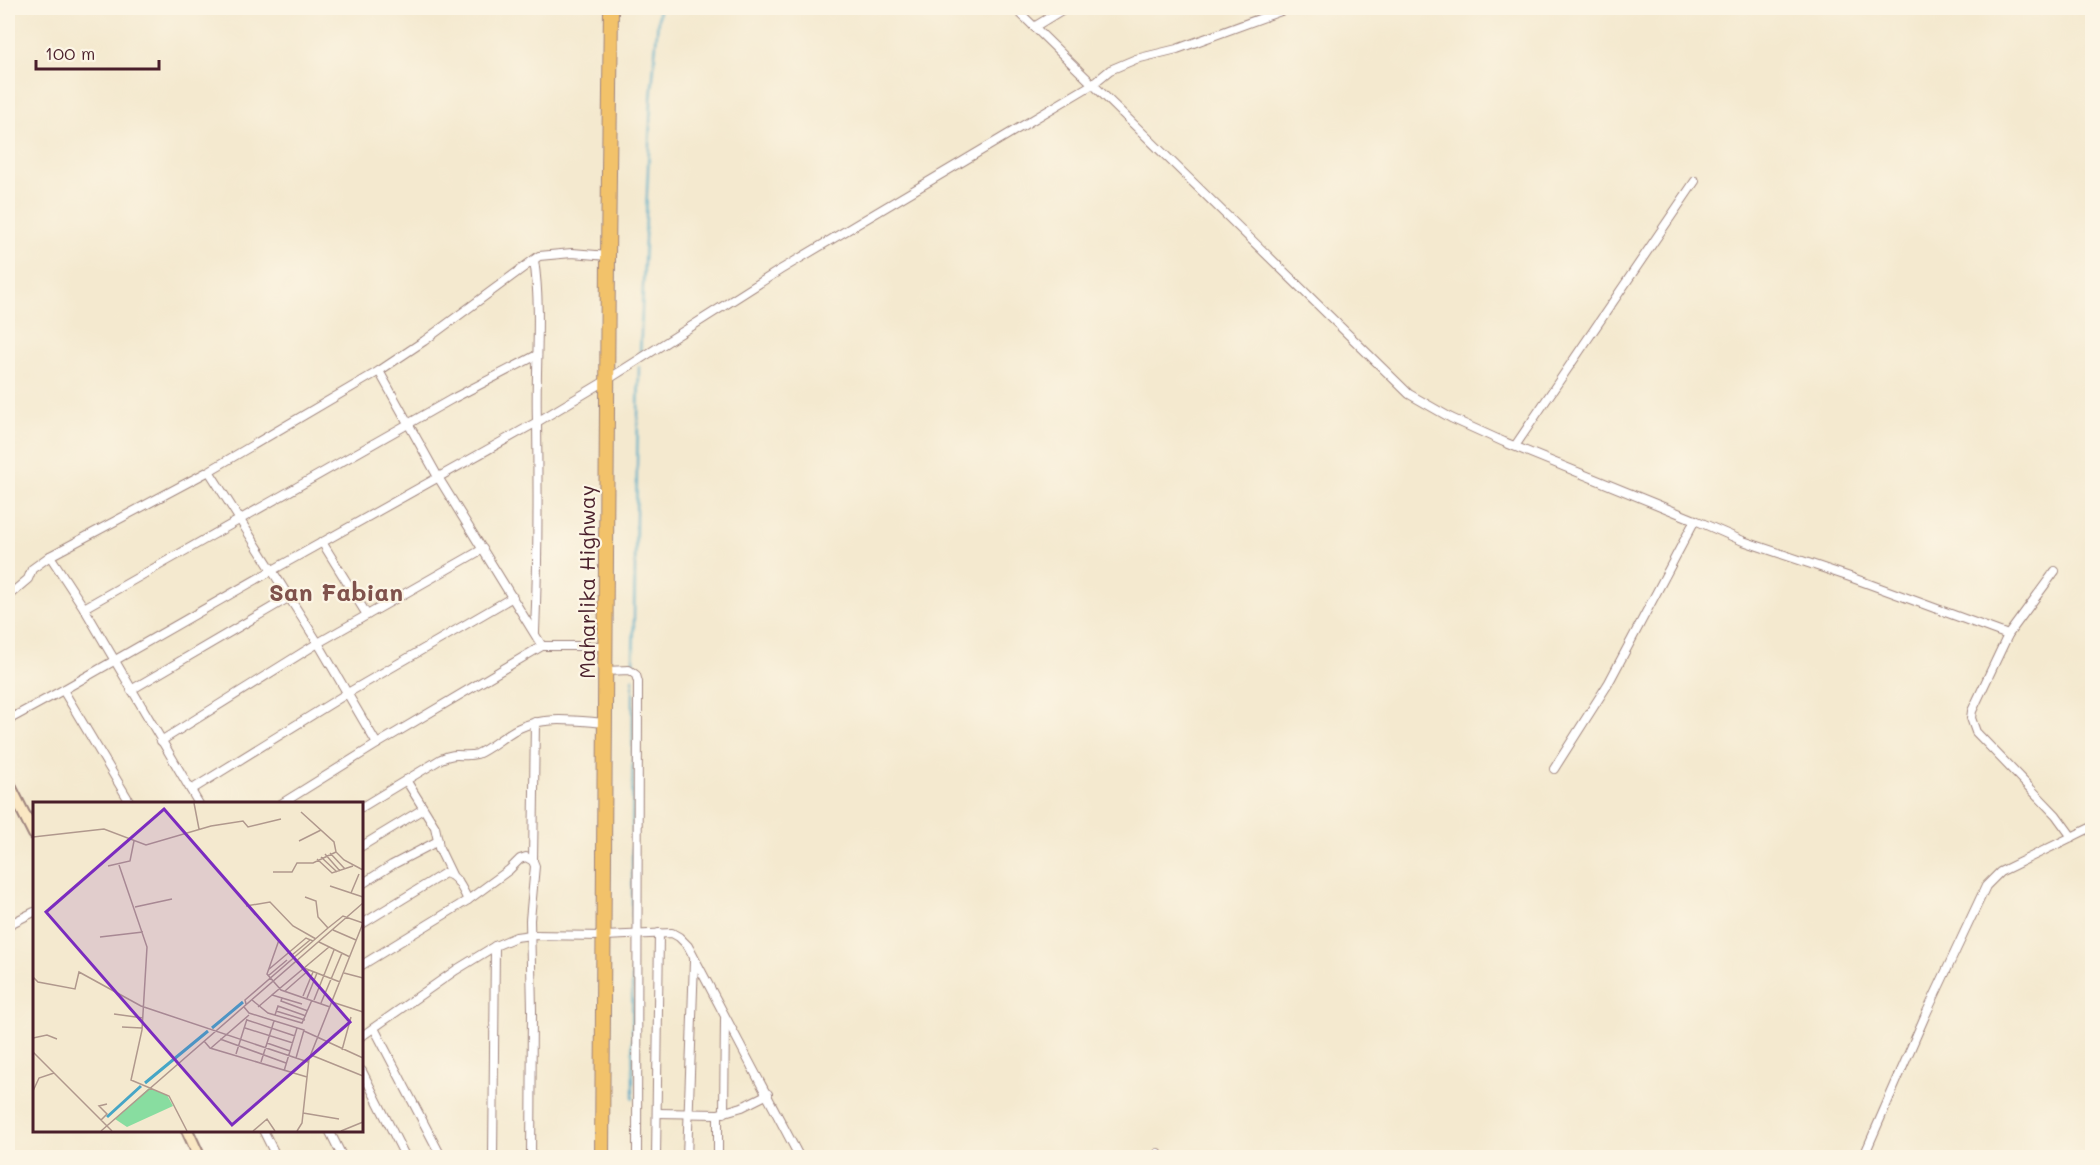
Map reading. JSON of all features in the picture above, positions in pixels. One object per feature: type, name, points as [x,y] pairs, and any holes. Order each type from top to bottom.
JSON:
[{"type":"highway","name":"Maharlika Highway","points":[[602,1158],[611,8]]},
{"type":"main road","points":[[8,785],[33,832]]},
{"type":"main road","points":[[187,1132],[200,1158]]},
{"type":"street","points":[[1015,8],[1396,384],[1425,404],[1515,446],[1743,541],[1850,577],[2008,635]]},
{"type":"street","points":[[1034,27],[1065,8]]},
{"type":"street","points":[[8,720],[537,422],[608,380],[780,270],[1093,84],[1110,70],[1136,59],[1177,49],[1289,8]]},
{"type":"street","points":[[1515,446],[1695,182]]},
{"type":"street","points":[[8,596],[28,579],[32,569],[50,556],[209,471],[379,371],[539,256],[549,254],[608,256]]},
{"type":"street","points":[[534,260],[538,284],[538,527],[535,632]]},
{"type":"street","points":[[84,608],[489,378],[537,355]]},
{"type":"street","points":[[379,371],[438,477],[542,646]]},
{"type":"street","points":[[209,471],[318,643],[377,744]]},
{"type":"street","points":[[1554,769],[1608,684],[1695,520]]},
{"type":"street","points":[[322,542],[367,615]]},
{"type":"street","points":[[162,741],[318,643],[483,549]]},
{"type":"street","points":[[50,556],[84,608],[198,802]]},
{"type":"street","points":[[2055,571],[2008,635],[1972,711],[1972,725],[1976,732],[2056,815],[2072,837]]},
{"type":"street","points":[[191,790],[346,694],[513,597]]},
{"type":"street","points":[[131,690],[288,598]]},
{"type":"street","points":[[284,802],[542,646],[607,646]]},
{"type":"street","points":[[606,671],[633,672],[638,682],[637,1158]]},
{"type":"street","points":[[63,690],[130,802]]},
{"type":"street","points":[[363,806],[452,754],[470,756],[482,752],[518,729],[535,722],[551,720],[606,723]]},
{"type":"street","points":[[531,1158],[531,935],[535,866],[533,861],[535,722]]},
{"type":"street","points":[[406,780],[435,827],[439,848],[468,900]]},
{"type":"street","points":[[363,845],[423,809]]},
{"type":"street","points":[[1863,1158],[1925,1016],[1986,886],[2000,872],[2092,827]]},
{"type":"street","points":[[363,883],[392,865],[438,842]]},
{"type":"street","points":[[363,964],[468,900],[509,870],[520,859],[526,857],[533,861]]},
{"type":"street","points":[[363,923],[441,875],[445,873],[452,875]]},
{"type":"street","points":[[8,925],[33,912]]},
{"type":"street","points":[[656,1158],[659,933]]},
{"type":"street","points":[[363,1032],[374,1028],[456,970],[495,946],[516,937],[672,933],[688,946],[800,1158]]},
{"type":"street","points":[[493,1158],[495,946]]},
{"type":"street","points":[[687,1158],[694,958]]},
{"type":"street","points":[[718,1158],[725,1017]]},
{"type":"street","points":[[374,1028],[442,1158]]},
{"type":"street","points":[[363,1073],[406,1158]]},
{"type":"street","points":[[657,1113],[721,1114],[768,1094]]},
{"type":"street","points":[[264,1132],[277,1158]]},
{"type":"street","points":[[330,1132],[343,1158]]},
{"type":"waterway","points":[[640,356],[651,100],[659,8]]},
{"type":"waterway","points":[[633,666],[639,367]]},
{"type":"waterway","points":[[632,928],[633,678]]},
{"type":"waterway","points":[[632,940],[633,1098]]},
{"type":"district","name":"San Fabian","points":[[336,591]]}]
